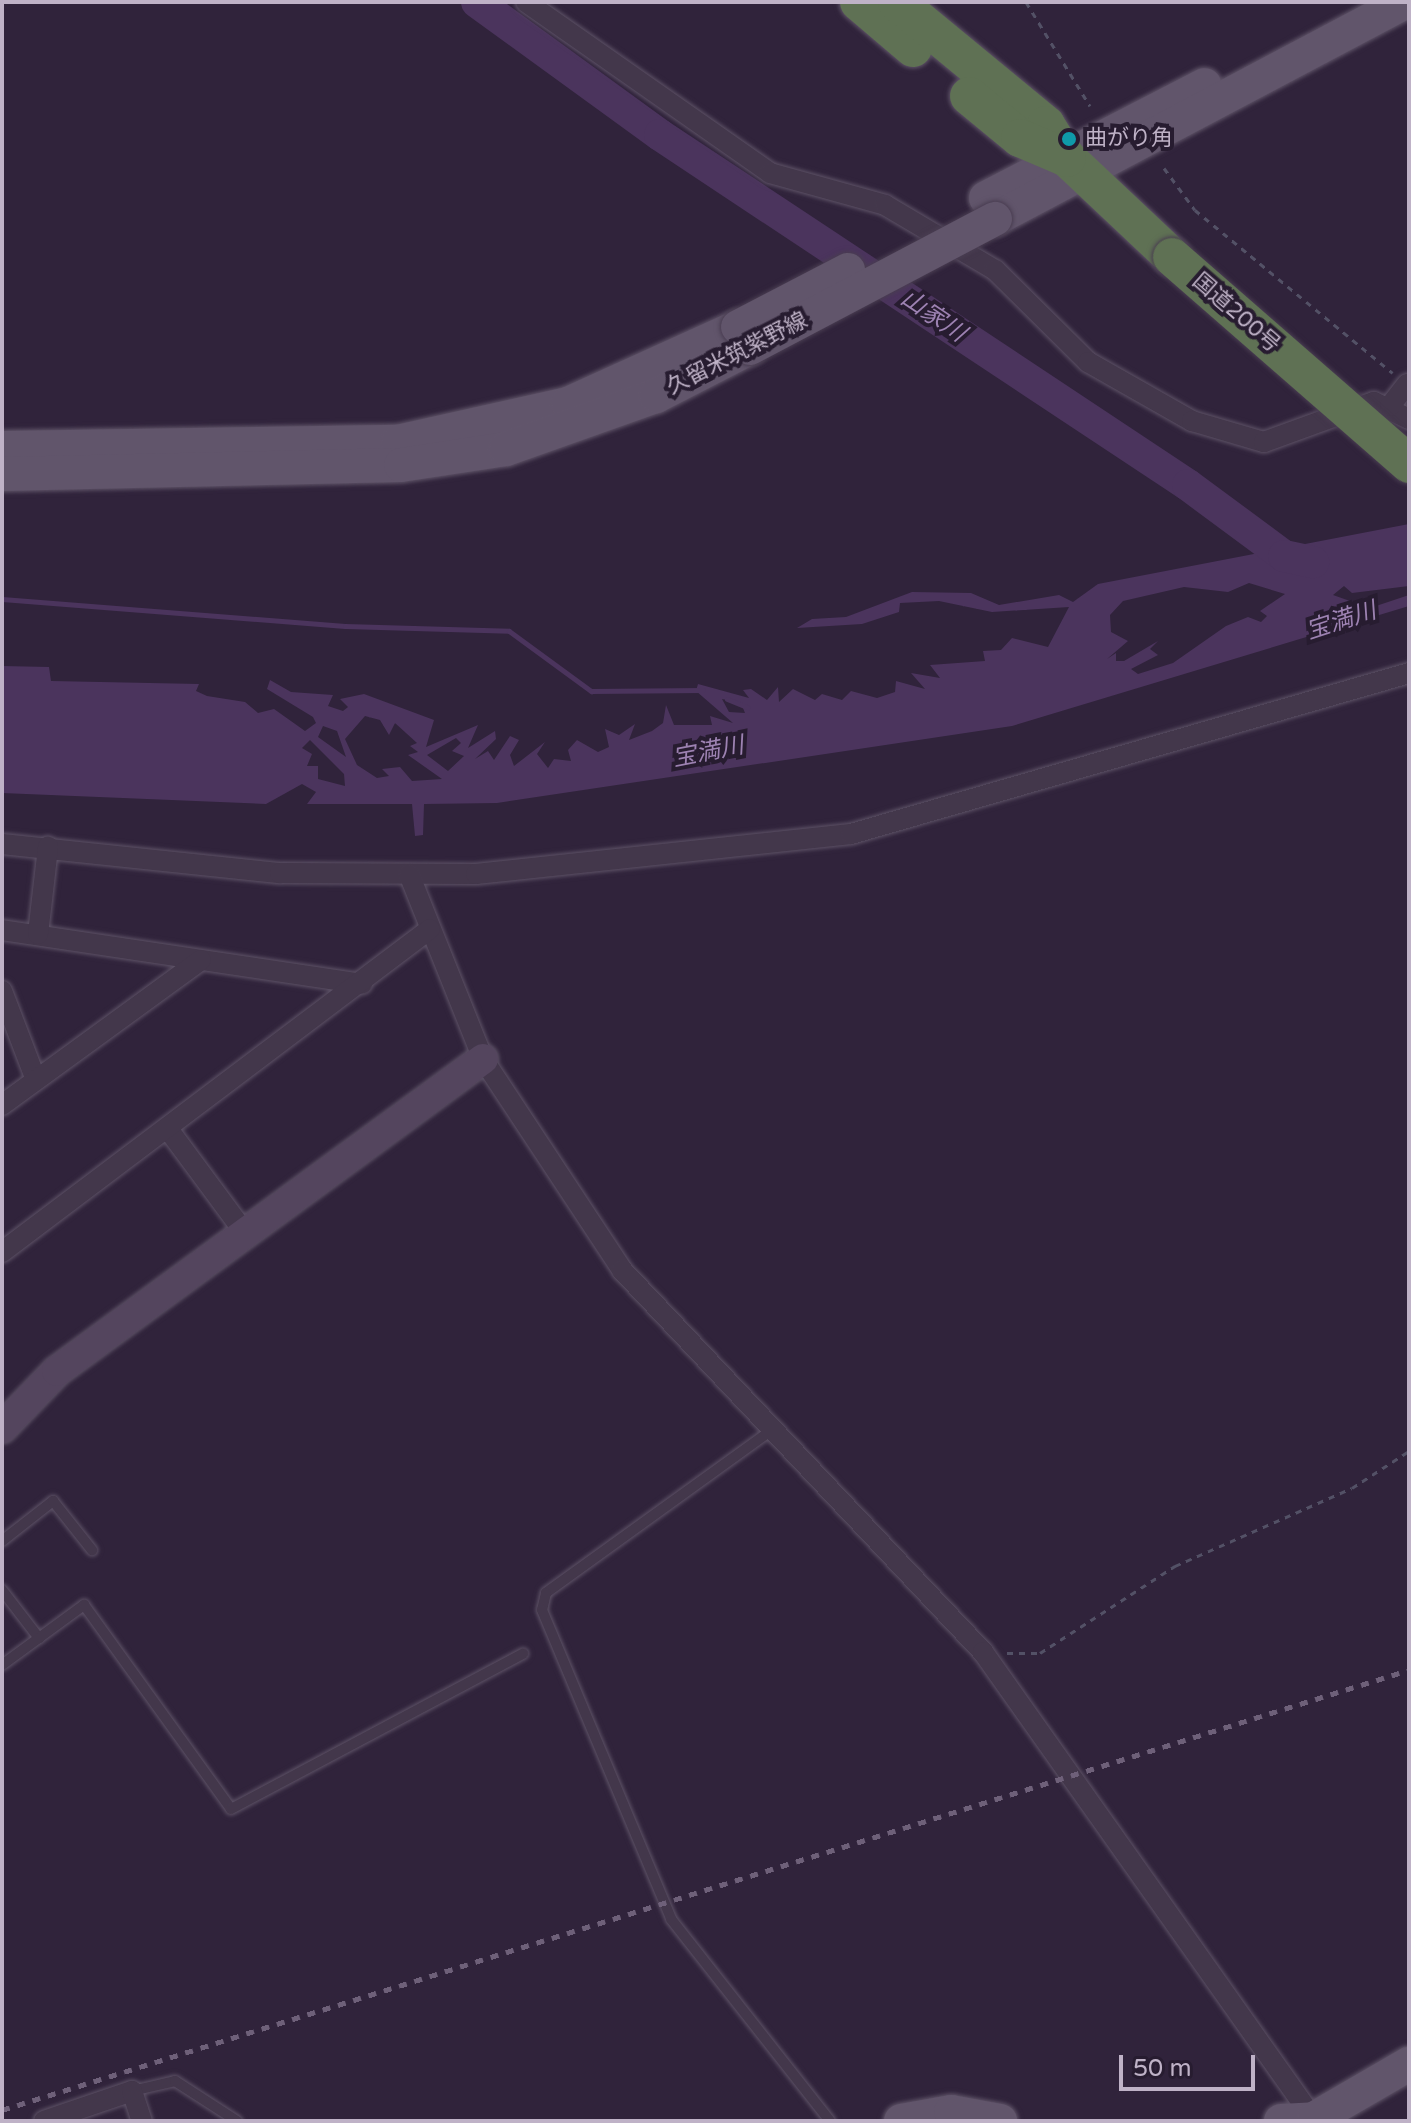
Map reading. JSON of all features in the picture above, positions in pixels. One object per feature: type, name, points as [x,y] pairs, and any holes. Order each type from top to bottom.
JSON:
[{"type":"highway","name":"国道200号","points":[[859,2],[1020,138],[1076,167]]},
{"type":"highway","name":"国道200号","points":[[897,2],[1046,125],[1076,167],[1172,257],[1409,464]]},
{"type":"main road","name":"久留米筑紫野線","points":[[1076,167],[1356,2]]},
{"type":"main road","name":"久留米筑紫野線","points":[[2,474],[401,465],[506,449],[656,396],[744,337],[987,210],[1405,2]]},
{"type":"main road","name":"久留米筑紫野線","points":[[2,448],[398,442],[568,404],[744,337]]},
{"type":"main road","points":[[1303,2120],[1409,2064]]},
{"type":"main road","points":[[901,2121],[951,2112],[1000,2121]]},
{"type":"street","points":[[526,2],[770,173],[885,205],[986,264],[1088,362],[1192,421],[1264,442],[1374,402],[1390,406],[1409,419]]},
{"type":"street","points":[[1390,406],[1407,384]]},
{"type":"street","points":[[2,844],[280,873],[409,874],[851,834],[1409,673]]},
{"type":"street","points":[[38,934],[48,847]]},
{"type":"street","points":[[409,874],[483,1059],[622,1270],[769,1432],[983,1652],[1303,2120]]},
{"type":"street","points":[[2,1252],[362,984],[430,929]]},
{"type":"street","points":[[2,930],[362,984]]},
{"type":"street","points":[[2,1105],[201,960]]},
{"type":"street","points":[[2,991],[36,1080]]},
{"type":"street","points":[[2,1428],[57,1371],[483,1059]]},
{"type":"street","points":[[168,1129],[245,1233]]},
{"type":"street","points":[[44,2121],[132,2091],[142,2121]]},
{"type":"lane","points":[[769,1432],[546,1593],[542,1610],[671,1919],[830,2121]]},
{"type":"lane","points":[[2,1541],[53,1501],[92,1550]]},
{"type":"lane","points":[[2,1590],[39,1638]]},
{"type":"lane","points":[[2,1665],[84,1605],[231,1809],[523,1654]]},
{"type":"lane","points":[[132,2091],[175,2081],[237,2121]]},
{"type":"path","points":[[1026,2],[1090,106]]},
{"type":"path","points":[[1164,168],[1195,210],[1407,384]]},
{"type":"path","points":[[983,1652],[1040,1653],[1175,1566],[1352,1488],[1409,1451]]},
{"type":"water","name":"宝満川","points":[[1409,524],[1409,586],[1352,593],[1344,586],[1333,595],[1350,601],[1334,620],[1409,595],[1409,606],[1012,726],[497,803],[424,804],[423,835],[415,836],[412,804],[307,804],[316,792],[302,784],[266,804],[2,793],[2,666],[49,667],[51,681],[199,684],[196,691],[207,696],[245,702],[258,713],[274,709],[305,731],[316,723],[313,717],[267,689],[270,680],[291,692],[333,695],[328,706],[343,711],[348,707],[340,699],[364,694],[434,720],[426,747],[478,725],[468,748],[495,731],[496,739],[475,759],[488,751],[494,760],[510,736],[519,740],[510,755],[514,766],[545,742],[537,754],[548,768],[554,759],[571,761],[568,750],[577,740],[598,752],[609,747],[605,729],[619,735],[635,724],[629,740],[652,731],[663,723],[666,705],[674,725],[712,725],[710,716],[733,723],[696,691],[698,684],[749,698],[743,690],[751,689],[767,700],[778,687],[779,702],[793,689],[815,700],[822,694],[842,700],[851,691],[877,698],[895,692],[896,681],[925,689],[911,673],[940,678],[930,665],[985,661],[983,651],[1001,650],[1012,638],[1048,647],[1069,607],[992,612],[939,601],[900,603],[899,612],[862,624],[797,628],[812,619],[846,617],[912,592],[971,593],[999,605],[1059,595],[1073,602],[1098,584]],"holes":[[[1249,583],[1285,594],[1260,611],[1267,616],[1261,622],[1248,617],[1226,626],[1173,663],[1138,674],[1131,669],[1158,655],[1150,649],[1158,641],[1124,661],[1116,661],[1116,653],[1107,659],[1128,641],[1111,632],[1110,615],[1123,601],[1184,587],[1228,592]],[[722,699],[741,703],[745,713],[729,712]],[[365,716],[380,720],[389,735],[395,723],[417,743],[410,746],[418,752],[408,755],[442,779],[412,781],[400,767],[382,769],[389,776],[377,778],[357,765],[345,739]],[[323,726],[337,731],[346,757],[318,737]],[[456,738],[461,743],[452,751],[464,756],[448,771],[427,755]],[[310,740],[344,774],[345,786],[318,779],[318,766],[307,766],[312,754],[302,748]]]},
{"type":"waterway","name":"山家川","points":[[477,2],[660,135],[1188,485],[1284,556],[1313,562]]},
{"type":"waterway","points":[[2,599],[345,626],[509,631],[591,691],[703,690]]},
{"type":"waterway","points":[[727,699],[747,707]]},
{"type":"railway","points":[[2,2110],[1409,1670]]},
{"type":"place","name":"曲がり角","points":[[1069,139]]}]
